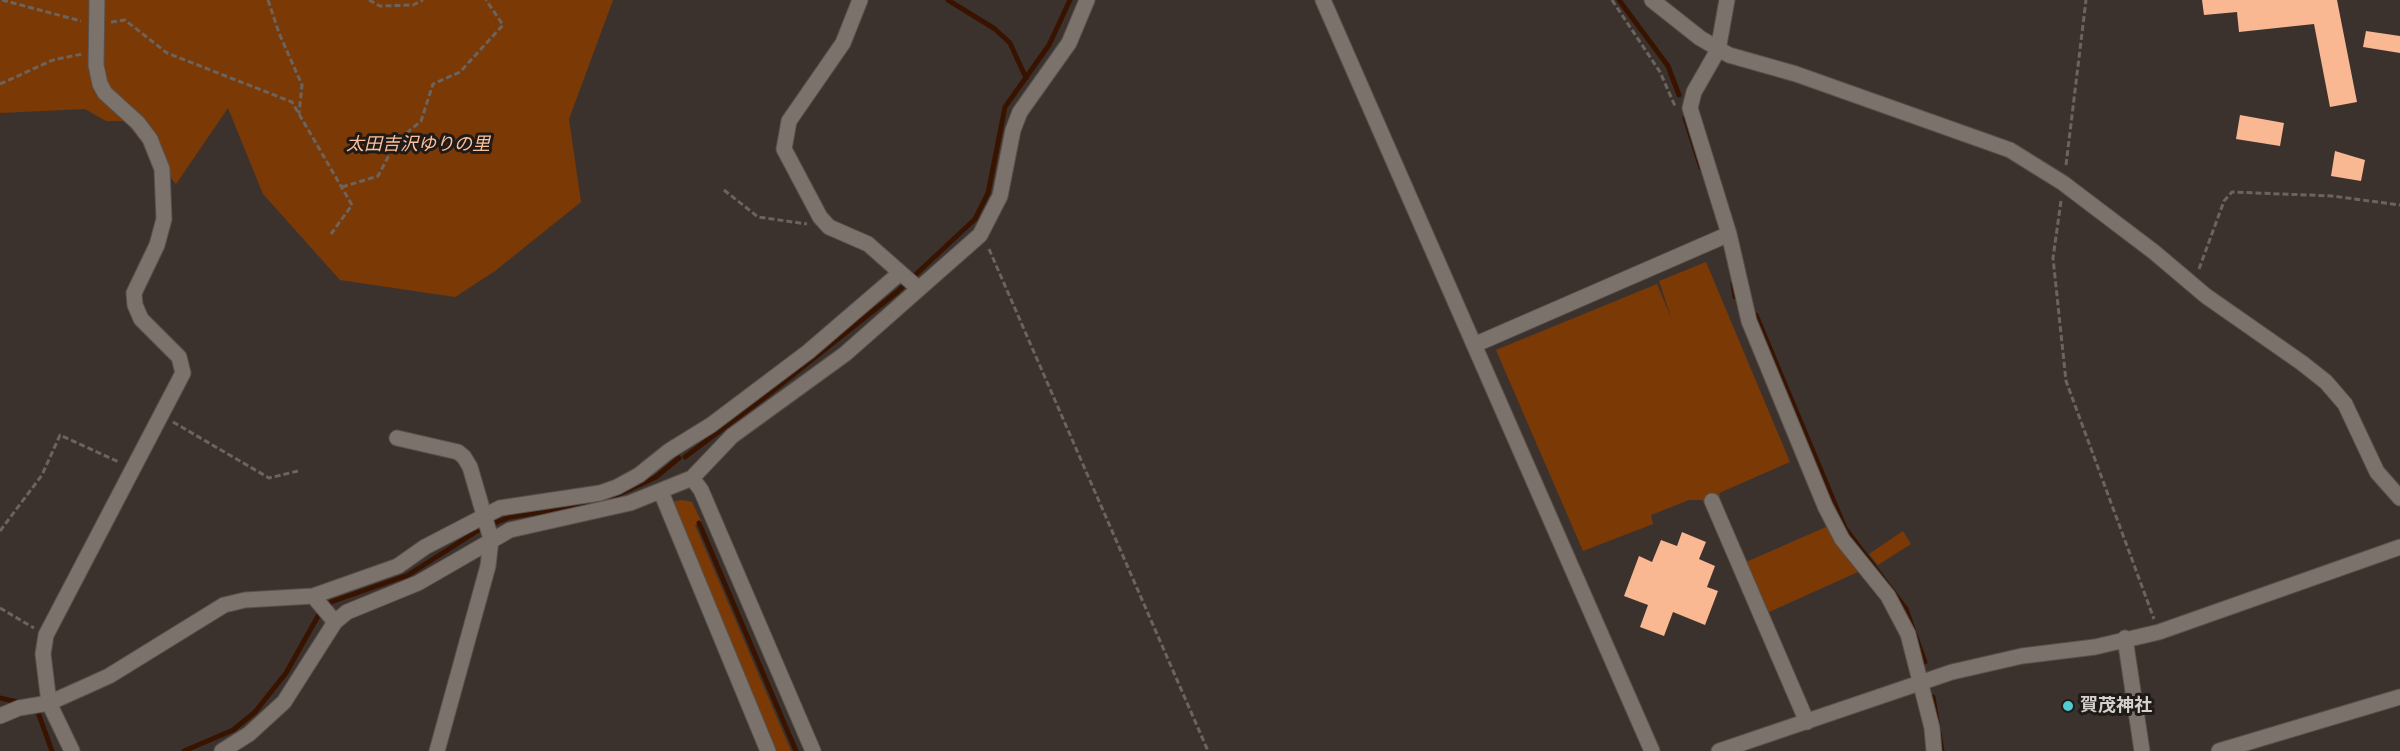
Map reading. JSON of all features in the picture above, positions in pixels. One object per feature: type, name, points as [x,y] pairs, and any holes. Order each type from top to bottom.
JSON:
[{"type":"street","points":[[72,751],[49,703],[43,654],[46,635],[183,373],[179,357],[141,319],[134,293],[162,231],[164,219],[162,169],[150,139],[138,123],[105,93],[99,84],[96,52],[97,0]]},
{"type":"street","points":[[860,0],[843,43],[789,122],[784,136],[784,149],[820,217],[829,227],[868,244],[919,289]]},
{"type":"street","points":[[222,751],[249,734],[284,702],[324,609],[398,566],[425,547],[488,528],[510,530],[586,514],[661,492],[692,478],[732,436],[844,354],[919,289],[980,235],[1000,196],[1013,130],[1020,112],[1069,43],[1087,0]]},
{"type":"street","points":[[1323,0],[1652,751]]},
{"type":"street","points":[[1652,0],[1718,50],[1796,74],[2010,150],[2064,183],[2191,281],[2206,296],[2326,382],[2345,404],[2377,472],[2400,498]]},
{"type":"street","points":[[1727,0],[1718,50],[1694,92],[1690,108],[1729,234],[1749,321],[1825,506],[1842,539],[1899,612],[1908,634],[1921,682],[1932,728],[1934,751]]},
{"type":"street","points":[[1474,345],[1729,234]]},
{"type":"street","points":[[0,716],[49,703],[109,676],[224,605],[245,600],[347,612],[418,583],[488,528],[500,508],[600,493],[639,475],[808,352],[901,273]]},
{"type":"street","points":[[397,438],[458,452],[464,457],[470,467],[488,528],[488,566],[437,751]]},
{"type":"street","points":[[692,478],[705,501],[813,751]]},
{"type":"street","points":[[661,492],[768,751]]},
{"type":"street","points":[[1712,501],[1807,722]]},
{"type":"street","points":[[1719,751],[1921,682],[1994,662],[2095,647],[2125,638],[2159,632],[2400,547]]},
{"type":"street","points":[[2125,638],[2142,751]]},
{"type":"street","points":[[2219,751],[2400,697]]},
{"type":"path","points":[[2,0],[46,14],[96,24],[125,20],[167,53],[292,102],[352,205],[331,234]]},
{"type":"path","points":[[268,0],[279,33],[302,85],[299,114]]},
{"type":"path","points":[[369,0],[380,6],[413,5],[423,0]]},
{"type":"path","points":[[342,188],[378,176],[396,142],[421,121],[433,84],[460,72],[503,25],[486,0]]},
{"type":"path","points":[[1612,0],[1660,72],[1674,106],[1690,108]]},
{"type":"path","points":[[2086,0],[2054,258],[2066,381],[2159,632]]},
{"type":"path","points":[[0,84],[53,60],[96,52]]},
{"type":"path","points":[[724,190],[758,217],[829,227]]},
{"type":"path","points":[[2191,281],[2198,272],[2224,201],[2232,192],[2332,196],[2400,205]]},
{"type":"path","points":[[980,235],[986,242],[1208,751]]},
{"type":"path","points":[[161,415],[269,478],[298,471]]},
{"type":"path","points":[[0,531],[42,475],[60,435],[133,468]]},
{"type":"path","points":[[0,608],[46,635]]},
{"type":"green space","name":"太田吉沢ゆりの里","points":[[0,0],[613,0],[569,119],[581,202],[495,271],[455,297],[340,280],[263,194],[228,108],[176,184],[125,121],[106,121],[85,109],[0,113]]},
{"type":"green space","points":[[1706,262],[1790,462],[1719,493],[1720,497],[1705,504],[1702,500],[1689,500],[1651,515],[1653,524],[1583,551],[1496,350],[1657,284],[1672,320],[1659,281]]},
{"type":"green space","points":[[682,500],[692,502],[702,523],[695,525],[791,751],[777,751],[671,502]]},
{"type":"green space","points":[[1826,527],[1858,572],[1769,612],[1746,562]]},
{"type":"green space","points":[[1903,531],[1911,544],[1878,565],[1869,554]]},
{"type":"building","points":[[2202,0],[2337,0],[2357,102],[2330,107],[2314,24],[2239,32],[2237,12],[2204,15]]},
{"type":"building","points":[[2366,31],[2400,36],[2400,53],[2363,47]]},
{"type":"building","points":[[2240,115],[2284,123],[2280,146],[2236,139]]},
{"type":"building","points":[[2335,151],[2365,160],[2361,181],[2331,176]]},
{"type":"building","points":[[1682,532],[1706,542],[1699,559],[1715,566],[1707,587],[1718,591],[1705,625],[1673,612],[1664,636],[1640,627],[1648,605],[1624,596],[1639,556],[1652,562],[1661,540],[1677,546]]},
{"type":"waterway","points":[[948,0],[995,29],[1010,43],[1026,78]]},
{"type":"waterway","points":[[685,457],[897,292],[975,219],[988,193],[1005,107],[1049,45],[1070,0]]},
{"type":"waterway","points":[[1619,0],[1668,66],[1679,95]]},
{"type":"waterway","points":[[1685,118],[1701,168]]},
{"type":"waterway","points":[[1733,284],[1735,297]]},
{"type":"waterway","points":[[1756,315],[1845,528],[1906,609],[1925,662]]},
{"type":"waterway","points":[[184,751],[233,730],[255,712],[286,673],[318,616],[331,602],[408,575],[482,528],[510,517],[588,505],[611,498],[656,477],[679,458]]},
{"type":"waterway","points":[[699,523],[796,751]]},
{"type":"waterway","points":[[1933,697],[1942,751]]},
{"type":"waterway","points":[[0,698],[22,703]]},
{"type":"waterway","points":[[36,707],[52,751]]},
{"type":"place","name":"賀茂神社","points":[[2068,706]]}]
